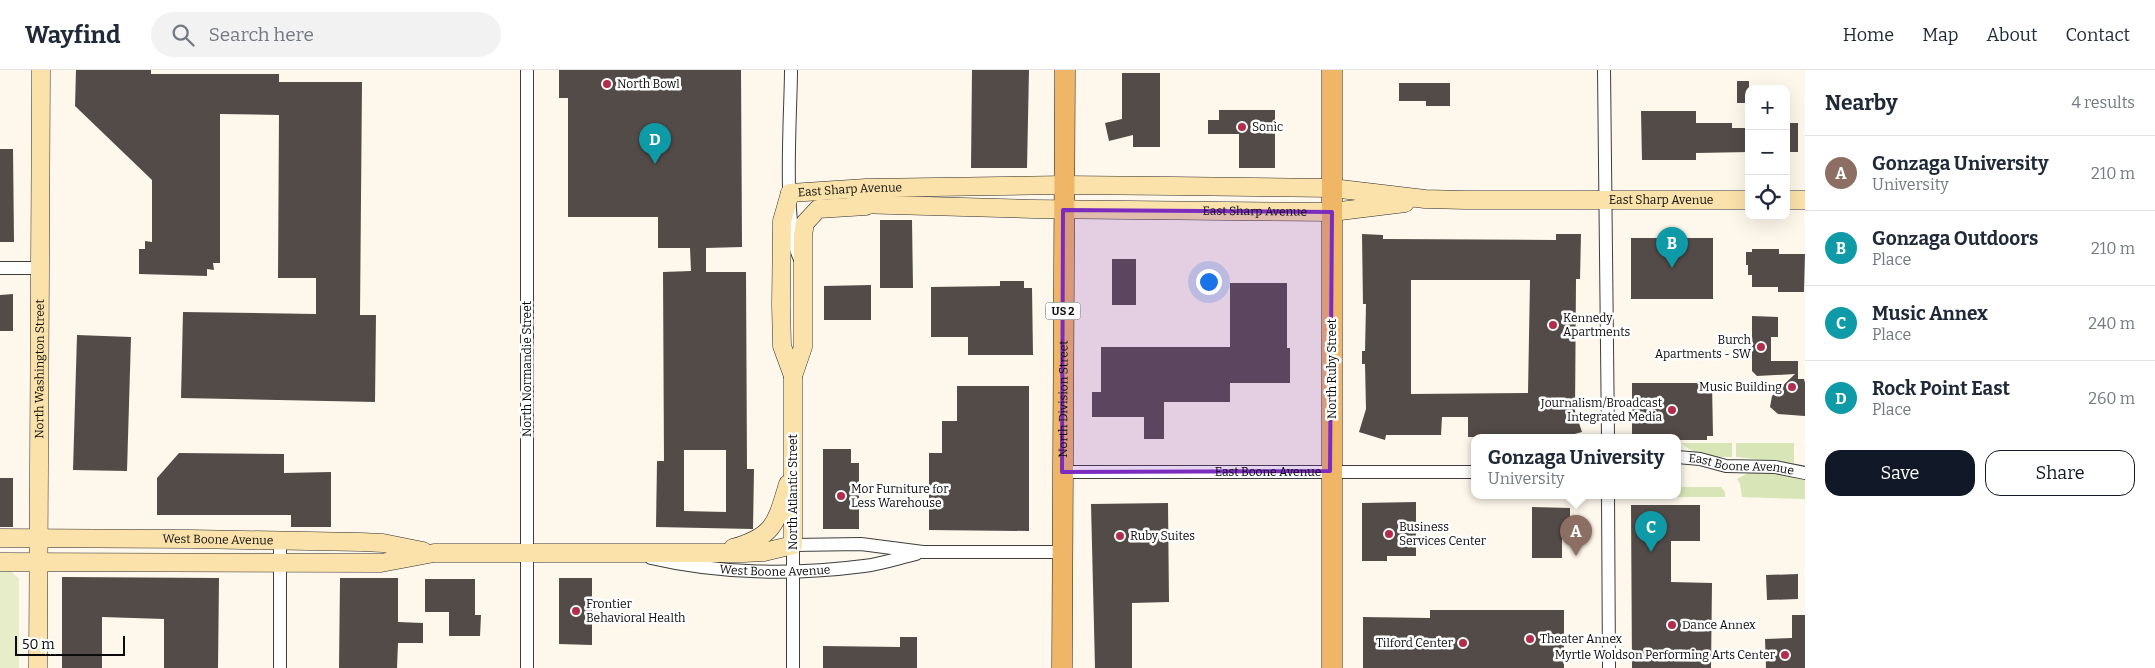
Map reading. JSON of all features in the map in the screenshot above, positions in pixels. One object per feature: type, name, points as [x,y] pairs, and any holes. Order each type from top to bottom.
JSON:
[{"type":"main road","name":"North Division Street","points":[[1062,668],[1065,70]]},
{"type":"main road","name":"North Ruby Street","points":[[1332,70],[1330,472],[1332,668]]},
{"type":"street","name":"North Washington Street","points":[[38,668],[41,70]]},
{"type":"street","name":"North Normandie Street","points":[[527,70],[527,668]]},
{"type":"street","name":"North Atlantic Street","points":[[791,70],[790,193],[793,239],[803,268],[802,346],[793,376],[793,668]]},
{"type":"street","points":[[1604,70],[1608,434]]},
{"type":"street","name":"East Sharp Avenue","points":[[790,193],[866,188],[1064,184],[1332,188],[1425,199],[1745,200]]},
{"type":"street","name":"North Atlantic Street","points":[[790,193],[782,221],[782,346],[793,376]]},
{"type":"street","name":"East Sharp Avenue","points":[[790,193],[866,206],[1063,210],[1332,212],[1425,199]]},
{"type":"street","points":[[1790,200],[1805,200]]},
{"type":"street","points":[[803,268],[803,235],[805,223],[811,215],[818,209],[866,206]]},
{"type":"street","points":[[0,268],[41,268]]},
{"type":"street","name":"East Boone Avenue","points":[[1681,457],[1700,459],[1726,466],[1775,467],[1805,473]]},
{"type":"street","points":[[716,553],[750,543],[766,534],[774,524],[793,470]]},
{"type":"street","name":"East Boone Avenue","points":[[1062,472],[1471,472]]},
{"type":"street","points":[[1608,499],[1609,668]]},
{"type":"street","name":"West Boone Avenue","points":[[0,538],[383,543],[434,553]]},
{"type":"street","points":[[280,541],[280,668]]},
{"type":"street","name":"West Boone Avenue","points":[[0,562],[381,563],[434,553],[764,552],[793,545],[860,544],[923,552],[1062,552]]},
{"type":"street","name":"West Boone Avenue","points":[[626,552],[688,567],[793,570],[865,566],[923,552]]},
{"type":"highlighted area","points":[[1063,210],[1332,212],[1330,471],[1062,472]]},
{"type":"green space","points":[[1681,443],[1732,443],[1732,457],[1705,456],[1694,452]]},
{"type":"green space","points":[[1736,443],[1794,443],[1794,463],[1736,457]]},
{"type":"green space","points":[[1750,472],[1768,472],[1805,480],[1805,499],[1742,497],[1740,484],[1737,479]]},
{"type":"green space","points":[[1681,487],[1721,487],[1725,492],[1725,497],[1681,497]]},
{"type":"green space","points":[[0,570],[11,571],[19,579],[19,668],[0,668]]},
{"type":"building","points":[[76,70],[151,70],[151,74],[279,74],[279,82],[362,82],[360,315],[376,315],[375,402],[181,398],[183,312],[316,314],[316,278],[278,278],[279,115],[220,114],[220,263],[213,263],[214,270],[207,269],[207,276],[139,274],[139,249],[145,249],[145,241],[152,242],[152,180],[75,106]]},
{"type":"building","points":[[559,70],[741,70],[742,247],[706,248],[706,272],[746,272],[747,469],[754,469],[753,529],[656,527],[657,461],[664,461],[663,272],[691,271],[690,248],[658,248],[658,217],[568,217],[568,98],[559,98]],"holes":[[[684,450],[726,450],[726,512],[684,511]]]},
{"type":"building","points":[[972,70],[1029,70],[1027,168],[971,168]]},
{"type":"building","points":[[1122,73],[1160,73],[1160,147],[1133,147],[1133,135],[1109,141],[1105,123],[1122,119]]},
{"type":"building","points":[[1737,81],[1749,81],[1749,85],[1745,85],[1745,103],[1737,103]]},
{"type":"building","points":[[1399,83],[1450,83],[1450,106],[1426,106],[1426,101],[1399,101]]},
{"type":"building","name":"Sonic","points":[[1219,110],[1275,110],[1275,168],[1239,168],[1239,134],[1208,134],[1208,120],[1219,120]]},
{"type":"building","points":[[1641,111],[1696,111],[1696,123],[1732,123],[1732,128],[1745,128],[1745,152],[1696,153],[1696,160],[1642,160]]},
{"type":"building","points":[[1790,123],[1798,123],[1798,152],[1790,152]]},
{"type":"building","points":[[0,149],[13,149],[14,242],[0,242]]},
{"type":"building","points":[[880,220],[912,220],[913,288],[880,288]]},
{"type":"building","name":"Kennedy Apartments","points":[[1362,234],[1383,235],[1383,239],[1556,240],[1556,234],[1581,234],[1580,279],[1576,279],[1575,411],[1582,432],[1574,434],[1471,434],[1471,437],[1468,437],[1468,417],[1442,417],[1441,435],[1386,435],[1385,440],[1359,432],[1366,409],[1365,364],[1362,364],[1362,351],[1365,351],[1366,304],[1363,304]],"holes":[[[1411,280],[1530,280],[1528,393],[1411,394]]]},
{"type":"building","points":[[1631,238],[1713,238],[1713,299],[1631,299]]},
{"type":"building","points":[[1752,249],[1779,249],[1779,254],[1805,254],[1804,292],[1778,292],[1778,287],[1752,287],[1752,275],[1748,275],[1748,265],[1746,265],[1746,252],[1752,252]]},
{"type":"building","points":[[1112,259],[1136,259],[1136,305],[1112,305]]},
{"type":"building","points":[[1000,281],[1024,281],[1024,288],[1032,288],[1033,355],[968,355],[968,337],[931,337],[931,287],[1000,286]]},
{"type":"building","points":[[1230,283],[1287,283],[1287,348],[1290,348],[1290,383],[1230,383],[1230,402],[1164,402],[1164,439],[1144,439],[1144,417],[1092,417],[1092,392],[1101,392],[1101,347],[1230,347]]},
{"type":"building","points":[[871,285],[871,320],[824,320],[824,286]]},
{"type":"building","points":[[13,294],[13,331],[0,331],[0,295]]},
{"type":"building","points":[[1752,316],[1778,317],[1778,337],[1771,337],[1771,361],[1798,361],[1798,379],[1804,379],[1805,383],[1805,416],[1778,414],[1770,407],[1772,396],[1795,374],[1757,376],[1752,371]]},
{"type":"building","points":[[77,335],[131,337],[127,471],[73,470]]},
{"type":"building","name":"Journalism/Broadcast Integrated Media","points":[[1632,383],[1712,383],[1713,436],[1707,436],[1707,440],[1681,440],[1681,434],[1632,434]]},
{"type":"building","points":[[957,386],[1029,386],[1029,531],[929,530],[929,453],[942,453],[942,421],[957,421]]},
{"type":"building","name":"Mor Furniture for Less Warehouse","points":[[823,449],[851,449],[851,463],[859,463],[859,529],[823,529]]},
{"type":"building","points":[[179,453],[284,454],[284,473],[331,472],[331,527],[291,527],[291,515],[157,515],[157,478]]},
{"type":"building","points":[[0,478],[13,478],[13,527],[0,527]]},
{"type":"building","name":"Business Services Center","points":[[1416,502],[1416,556],[1387,556],[1387,561],[1362,561],[1362,503]]},
{"type":"building","points":[[1168,503],[1169,602],[1132,603],[1132,668],[1095,668],[1091,504]]},
{"type":"building","points":[[1631,505],[1700,505],[1700,541],[1671,541],[1671,582],[1712,583],[1711,668],[1632,668]]},
{"type":"building","points":[[1532,507],[1570,508],[1570,527],[1562,527],[1562,558],[1532,558]]},
{"type":"building","points":[[1798,574],[1798,599],[1767,600],[1766,575]]},
{"type":"building","points":[[62,577],[219,578],[218,668],[164,668],[164,619],[102,617],[102,668],[62,668]]},
{"type":"building","points":[[340,578],[398,578],[398,622],[423,623],[423,643],[398,643],[397,668],[339,668]]},
{"type":"building","name":"Frontier Behavioral Health","points":[[559,578],[592,578],[592,645],[559,644]]},
{"type":"building","points":[[425,579],[475,579],[475,615],[481,615],[480,636],[449,636],[449,612],[425,612]]},
{"type":"building","points":[[1430,610],[1564,610],[1564,668],[1363,668],[1363,617],[1430,618]]},
{"type":"building","name":"Myrtle Woldson Performing Arts Center","points":[[1792,615],[1805,615],[1805,668],[1766,668],[1765,639],[1792,638]]},
{"type":"building","points":[[900,637],[917,637],[917,668],[823,668],[823,646],[900,647]]},
{"type":"place","name":"North Bowl","points":[[607,84]]},
{"type":"place","name":"Sonic","points":[[1242,127]]},
{"type":"place","name":"Rock Point East","points":[[655,164]]},
{"type":"place","name":"Gonzaga Outdoors","points":[[1672,268]]},
{"type":"place","name":"Kennedy Apartments","points":[[1553,325]]},
{"type":"place","name":"Burch Apartments - SW","points":[[1761,347]]},
{"type":"place","name":"Music Building","points":[[1792,387]]},
{"type":"place","name":"Journalism/Broadcast Integrated Media","points":[[1672,410]]},
{"type":"place","name":"Mor Furniture for Less Warehouse","points":[[841,496]]},
{"type":"place","name":"Business Services Center","points":[[1389,534]]},
{"type":"place","name":"Ruby Suites","points":[[1120,536]]},
{"type":"place","name":"Music Annex","points":[[1651,552]]},
{"type":"place","name":"Gonzaga University","points":[[1576,556]]},
{"type":"place","name":"Frontier Behavioral Health","points":[[576,611]]},
{"type":"place","name":"Dance Annex","points":[[1672,625]]},
{"type":"place","name":"Theater Annex","points":[[1530,639]]},
{"type":"place","name":"Tilford Center","points":[[1463,643]]},
{"type":"place","name":"Myrtle Woldson Performing Arts Center","points":[[1785,655]]}]
